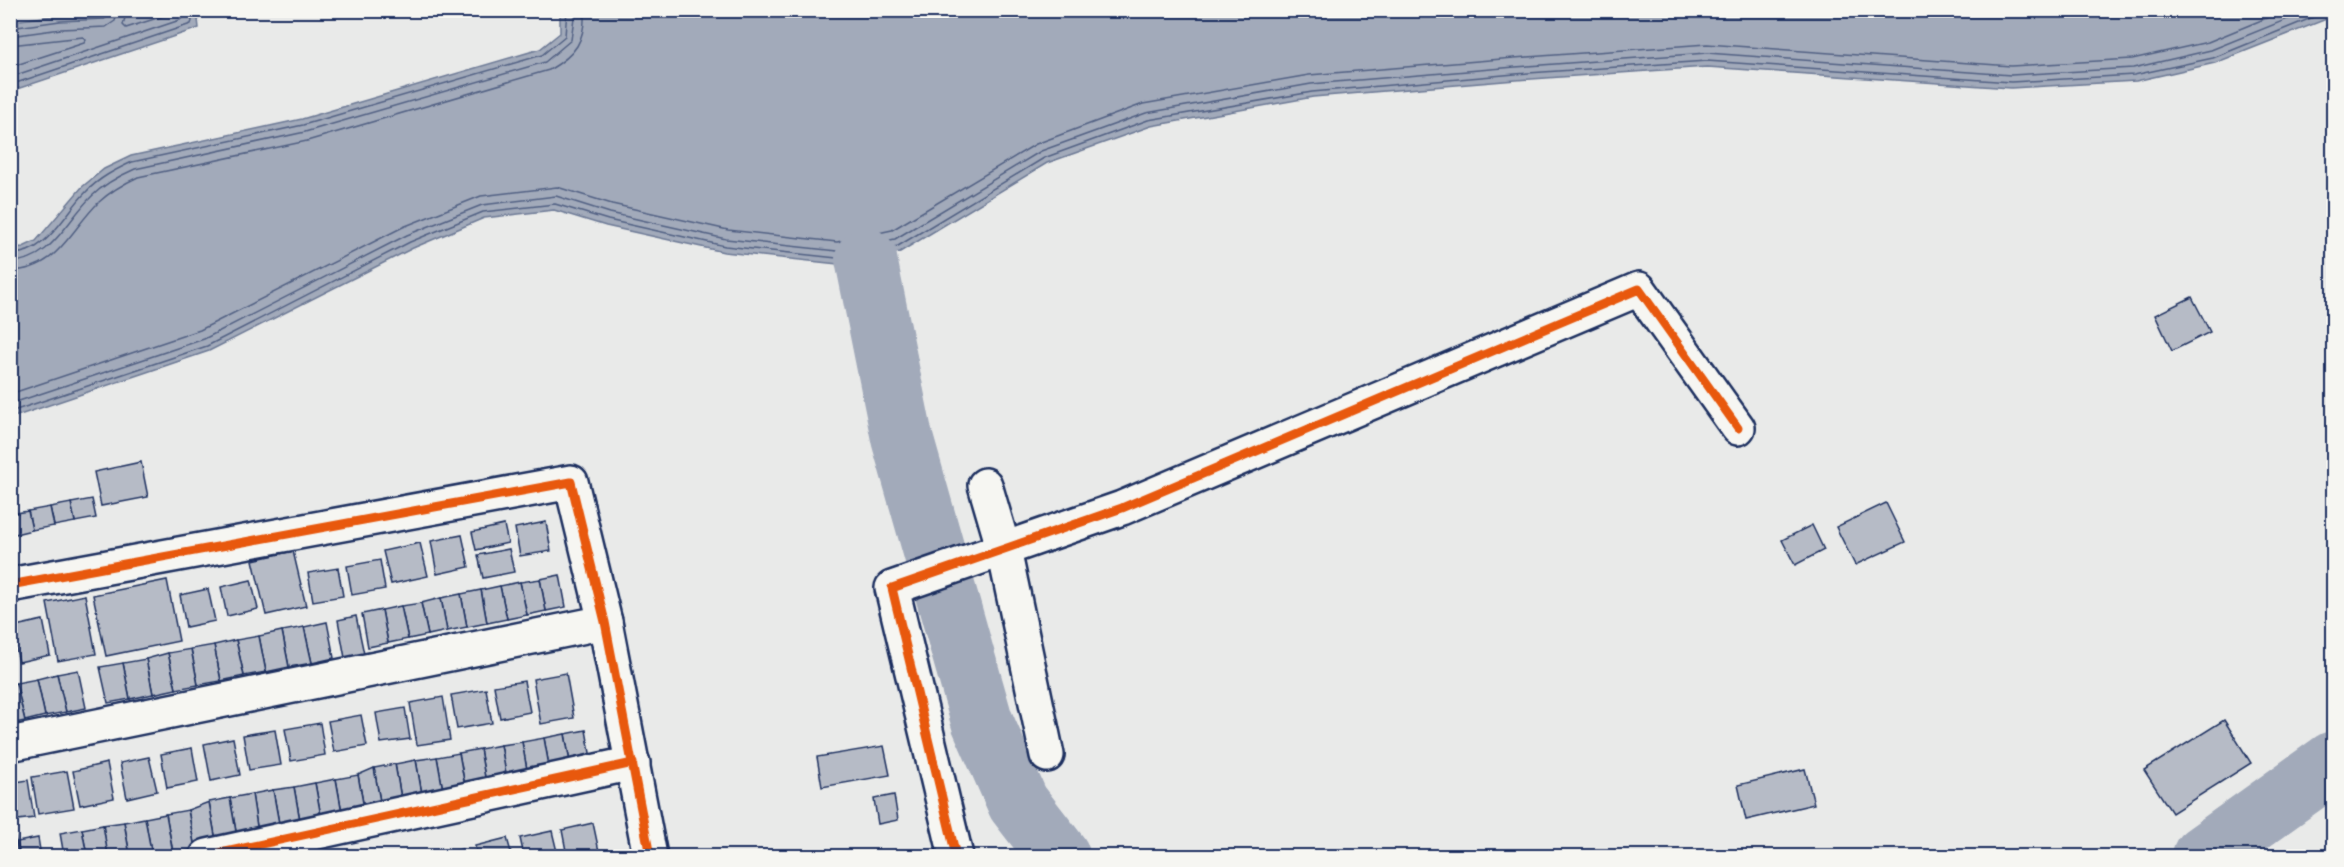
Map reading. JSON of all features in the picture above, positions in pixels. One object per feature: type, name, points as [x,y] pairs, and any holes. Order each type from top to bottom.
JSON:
[{"type":"street","points":[[956,856],[892,588],[1122,508],[1639,289],[1738,428]]},
{"type":"street","points":[[10,585],[571,482],[605,622],[650,856]]},
{"type":"street","points":[[985,485],[1004,550],[1047,755]]},
{"type":"street","points":[[10,744],[605,622]]},
{"type":"street","points":[[207,856],[633,764]]},
{"type":"water","points":[[2333,10],[2334,16],[2215,63],[2136,81],[2011,88],[1707,67],[1313,97],[1151,126],[1047,163],[900,252],[838,264],[724,252],[606,226],[554,210],[484,218],[413,248],[209,351],[11,418],[11,248],[23,247],[36,241],[82,187],[104,169],[131,156],[302,119],[540,49],[560,33],[560,11]]},
{"type":"water","points":[[194,11],[199,28],[11,91],[11,23],[60,15]]},
{"type":"building","points":[[2192,297],[2210,332],[2172,351],[2155,315]]},
{"type":"building","points":[[141,462],[148,497],[101,506],[94,472]]},
{"type":"building","points":[[92,499],[96,518],[75,522],[71,503]]},
{"type":"building","points":[[71,503],[75,522],[54,526],[50,507]]},
{"type":"building","points":[[1886,503],[1905,542],[1855,565],[1836,527]]},
{"type":"building","points":[[50,507],[54,526],[32,530],[28,511]]},
{"type":"building","points":[[28,511],[32,530],[11,535],[10,514]]},
{"type":"building","points":[[546,522],[551,551],[520,556],[515,528]]},
{"type":"building","points":[[504,525],[508,543],[476,550],[472,532]]},
{"type":"building","points":[[1812,525],[1824,550],[1795,565],[1782,540]]},
{"type":"building","points":[[462,535],[469,567],[437,574],[431,541]]},
{"type":"building","points":[[420,543],[428,576],[391,584],[383,551]]},
{"type":"building","points":[[509,549],[514,572],[483,578],[478,555]]},
{"type":"building","points":[[293,551],[306,606],[266,615],[253,560]]},
{"type":"building","points":[[380,560],[385,589],[352,595],[347,566]]},
{"type":"building","points":[[338,568],[343,596],[313,601],[308,573]]},
{"type":"building","points":[[560,575],[566,607],[546,611],[540,579]]},
{"type":"building","points":[[540,579],[546,611],[527,615],[520,582]]},
{"type":"building","points":[[167,580],[179,641],[106,656],[93,595]]},
{"type":"building","points":[[251,580],[258,609],[227,616],[221,587]]},
{"type":"building","points":[[520,582],[527,615],[507,619],[500,586]]},
{"type":"building","points":[[500,586],[507,619],[487,623],[481,590]]},
{"type":"building","points":[[208,589],[215,621],[186,627],[180,595]]},
{"type":"building","points":[[481,590],[487,623],[467,627],[461,594]]},
{"type":"building","points":[[461,594],[467,627],[447,631],[441,598]]},
{"type":"building","points":[[85,595],[96,654],[58,661],[47,603]]},
{"type":"building","points":[[441,598],[447,631],[428,635],[421,603]]},
{"type":"building","points":[[421,603],[428,635],[408,639],[401,606]]},
{"type":"building","points":[[401,606],[408,639],[388,643],[382,610]]},
{"type":"building","points":[[382,610],[388,643],[368,647],[362,614]]},
{"type":"building","points":[[356,616],[364,654],[345,658],[338,620]]},
{"type":"building","points":[[43,620],[50,655],[19,662],[11,627]]},
{"type":"building","points":[[327,622],[334,658],[312,663],[304,627]]},
{"type":"building","points":[[304,627],[312,663],[289,667],[282,631]]},
{"type":"building","points":[[282,631],[289,667],[266,672],[259,636]]},
{"type":"building","points":[[259,636],[266,672],[244,676],[236,640]]},
{"type":"building","points":[[236,640],[244,676],[221,681],[214,645]]},
{"type":"building","points":[[214,645],[221,681],[198,685],[191,649]]},
{"type":"building","points":[[191,649],[198,685],[176,689],[168,653]]},
{"type":"building","points":[[168,653],[176,689],[153,694],[146,659]]},
{"type":"building","points":[[146,659],[153,694],[130,699],[123,663]]},
{"type":"building","points":[[123,663],[130,699],[108,703],[100,667]]},
{"type":"building","points":[[78,670],[86,708],[66,712],[57,674]]},
{"type":"building","points":[[566,673],[574,718],[541,724],[533,679]]},
{"type":"building","points":[[57,674],[66,712],[45,716],[37,679]]},
{"type":"building","points":[[37,679],[45,716],[25,721],[16,683]]},
{"type":"building","points":[[524,681],[530,712],[500,718],[494,686]]},
{"type":"building","points":[[16,683],[25,721],[10,724],[10,684]]},
{"type":"building","points":[[486,689],[492,723],[457,729],[451,695]]},
{"type":"building","points":[[443,697],[450,740],[417,745],[410,703]]},
{"type":"building","points":[[405,708],[410,739],[381,743],[376,713]]},
{"type":"building","points":[[361,715],[367,746],[334,752],[328,721]]},
{"type":"building","points":[[2224,720],[2251,763],[2172,813],[2144,770]]},
{"type":"building","points":[[320,723],[325,755],[291,761],[285,729]]},
{"type":"building","points":[[275,730],[281,765],[249,770],[243,735]]},
{"type":"building","points":[[586,730],[593,770],[572,774],[565,734]]},
{"type":"building","points":[[565,734],[572,774],[551,777],[544,738]]},
{"type":"building","points":[[233,738],[240,775],[211,781],[204,744]]},
{"type":"building","points":[[544,738],[551,777],[529,781],[522,742]]},
{"type":"building","points":[[522,742],[529,781],[508,785],[501,745]]},
{"type":"building","points":[[501,745],[508,785],[487,789],[480,749]]},
{"type":"building","points":[[884,746],[890,775],[822,787],[817,757]]},
{"type":"building","points":[[192,748],[198,782],[167,788],[161,754]]},
{"type":"building","points":[[480,749],[487,789],[466,792],[459,753]]},
{"type":"building","points":[[459,753],[466,792],[444,796],[437,757]]},
{"type":"building","points":[[149,757],[157,791],[127,798],[120,763]]},
{"type":"building","points":[[437,757],[444,796],[423,800],[416,760]]},
{"type":"building","points":[[416,760],[423,800],[402,804],[395,764]]},
{"type":"building","points":[[107,763],[114,798],[80,805],[73,771]]},
{"type":"building","points":[[395,764],[402,804],[381,807],[374,768]]},
{"type":"building","points":[[374,768],[381,807],[365,814],[358,775]]},
{"type":"building","points":[[1805,769],[1814,804],[1746,820],[1738,785]]},
{"type":"building","points":[[67,771],[74,808],[38,814],[32,777]]},
{"type":"building","points":[[358,775],[365,814],[343,818],[336,779]]},
{"type":"building","points":[[336,779],[343,818],[322,822],[315,783]]},
{"type":"building","points":[[28,780],[34,818],[10,821],[10,783]]},
{"type":"building","points":[[315,783],[322,822],[301,826],[294,787]]},
{"type":"building","points":[[294,787],[301,826],[280,829],[273,790]]},
{"type":"building","points":[[273,790],[280,829],[258,833],[252,794]]},
{"type":"building","points":[[252,794],[258,833],[237,837],[230,798]]},
{"type":"building","points":[[894,795],[898,820],[878,824],[874,799]]},
{"type":"building","points":[[230,798],[237,837],[216,841],[209,802]]},
{"type":"building","points":[[209,802],[216,841],[195,849],[188,810]]},
{"type":"building","points":[[188,810],[195,849],[173,853],[166,814]]},
{"type":"building","points":[[166,814],[173,853],[152,856],[145,818]]},
{"type":"building","points":[[145,818],[152,856],[130,856],[124,822]]},
{"type":"building","points":[[124,822],[130,856],[108,856],[103,825]]},
{"type":"building","points":[[593,823],[600,856],[567,856],[562,830]]},
{"type":"building","points":[[103,825],[108,856],[87,856],[82,829]]},
{"type":"building","points":[[14,829],[18,856],[10,856],[10,830]]},
{"type":"building","points":[[82,829],[87,856],[64,856],[60,833]]},
{"type":"building","points":[[552,831],[558,856],[524,856],[520,838]]},
{"type":"building","points":[[38,838],[41,856],[20,856],[17,842]]},
{"type":"building","points":[[507,838],[512,856],[477,856],[475,846]]},
{"type":"building","points":[[462,849],[464,856],[435,856]]},
{"type":"waterway","points":[[866,259],[902,438],[982,721],[1018,803],[1059,856]]},
{"type":"waterway","points":[[2203,856],[2334,762]]},
{"type":"cycle path","points":[[956,856],[892,588],[1122,508],[1639,289],[1738,428]]},
{"type":"cycle path","points":[[10,585],[571,482],[605,622],[650,856]]},
{"type":"cycle path","points":[[207,856],[633,763]]}]
